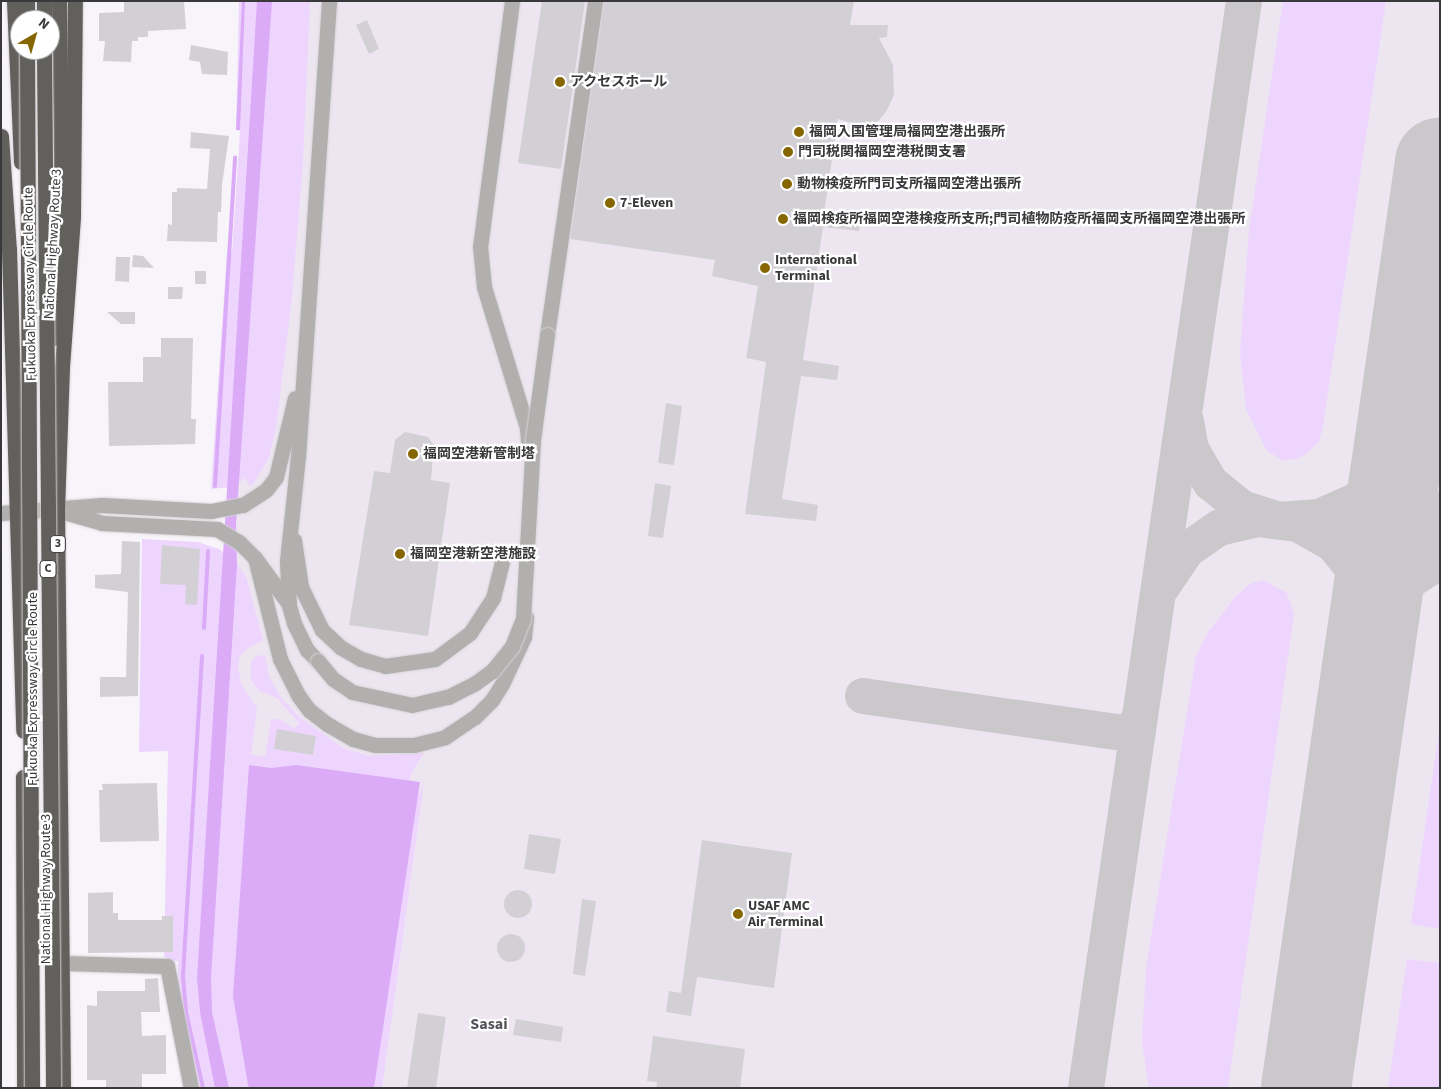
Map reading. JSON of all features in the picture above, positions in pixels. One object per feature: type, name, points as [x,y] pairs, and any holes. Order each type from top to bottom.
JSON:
[{"type":"highway","points":[[14,1],[30,343]]},
{"type":"highway","points":[[53,504],[56,418],[54,343],[61,164],[59,1]]},
{"type":"highway","points":[[61,164],[68,127],[68,1]]},
{"type":"highway","name":"National Highway Route 3","points":[[63,1088],[53,504],[74,216],[75,1]]},
{"type":"highway","name":"Fukuoka Expressway Circle Route","points":[[27,60],[30,343],[32,1088]]},
{"type":"highway","name":"Fukuoka Expressway Circle Route","points":[[44,60],[53,504],[53,1088]]},
{"type":"highway","name":"National Highway Route 3","points":[[1,136],[9,249],[24,747],[24,1088]]},
{"type":"street","points":[[320,1],[323,73]]},
{"type":"street","points":[[289,605],[287,561],[329,1]]},
{"type":"street","points":[[255,558],[280,659],[298,695],[309,710],[353,739],[375,744],[414,745],[445,737],[475,717],[492,700],[524,637],[528,592],[529,442],[486,294],[480,246],[512,1]]},
{"type":"street","points":[[53,504],[102,523],[218,529],[239,542],[255,558],[289,605],[307,650],[334,679],[352,692],[412,705],[448,697],[492,671],[512,646],[523,619],[533,440],[595,1]]},
{"type":"street","points":[[1,513],[17,514],[53,504],[211,511],[255,499],[276,477],[286,427],[302,375]]},
{"type":"street","points":[[290,520],[302,588],[322,630],[340,647],[361,659],[385,666],[435,659],[470,633],[493,598],[504,554]]},
{"type":"street","points":[[62,963],[167,966],[191,1088]]},
{"type":"shaded area","points":[[239,1],[310,1],[303,162],[292,297],[276,428],[269,458],[250,486],[245,478],[232,487],[211,489],[227,252],[232,252],[240,131],[236,130]]},
{"type":"shaded area","points":[[242,1],[245,1],[240,130],[236,130]]},
{"type":"shaded area","points":[[257,1],[272,1],[236,525],[237,564],[211,978],[212,1012],[229,1088],[215,1088],[200,1012],[197,978]]},
{"type":"shaded area","points":[[269,1],[1440,1],[1440,1088],[223,1088],[206,989]]},
{"type":"shaded area","points":[[1283,1],[1386,1],[1323,426],[1319,442],[1308,452],[1297,459],[1282,460],[1267,451],[1246,409],[1240,353],[1249,230]]},
{"type":"shaded area","points":[[142,539],[198,542],[219,549],[235,561],[246,576],[263,640],[248,648],[240,656],[238,665],[241,684],[257,708],[251,754],[265,757],[271,719],[282,720],[294,729],[299,723],[277,698],[259,691],[251,680],[251,662],[256,656],[265,655],[269,676],[279,695],[298,716],[343,748],[369,756],[424,753],[413,770],[385,847],[391,862],[424,782],[382,1088],[196,1088],[177,1001],[178,961],[164,961],[168,751],[139,752]]},
{"type":"shaded area","points":[[1263,580],[1287,593],[1294,614],[1228,1088],[1149,1088],[1142,1043],[1146,968],[1196,656],[1208,632],[1236,596],[1250,584]]},
{"type":"shaded area","points":[[1440,725],[1440,929],[1411,924]]},
{"type":"shaded area","points":[[249,765],[271,768],[296,765],[420,782],[374,1088],[250,1088],[248,1085],[233,996]]},
{"type":"shaded area","points":[[1407,959],[1440,963],[1440,1088],[1388,1088]]},
{"type":"building","points":[[184,1],[186,29],[148,31],[148,37],[138,37],[138,41],[132,41],[131,62],[103,61],[105,41],[99,41],[99,13],[124,12],[124,2]]},
{"type":"building","name":"アクセスホール","points":[[542,1],[585,1],[561,169],[518,163]]},
{"type":"building","name":"International Terminal","points":[[604,1],[854,1],[850,25],[888,25],[887,37],[879,38],[893,65],[894,95],[886,112],[871,129],[838,119],[824,213],[861,219],[859,231],[823,227],[803,360],[839,366],[837,380],[801,376],[782,499],[818,505],[816,521],[745,514],[766,362],[746,358],[758,286],[712,276],[715,260],[570,239]]},
{"type":"building","points":[[367,20],[379,49],[369,54],[356,25]]},
{"type":"building","points":[[191,45],[228,52],[227,75],[202,74],[200,62],[189,60]]},
{"type":"building","points":[[191,132],[229,136],[222,185],[221,212],[218,212],[217,242],[167,241],[168,224],[172,225],[172,192],[177,192],[177,188],[207,189],[210,149],[190,148]]},
{"type":"building","points":[[133,255],[143,256],[154,268],[132,267]]},
{"type":"building","points":[[116,257],[130,257],[129,282],[115,281]]},
{"type":"building","points":[[195,271],[206,271],[206,284],[195,284]]},
{"type":"building","points":[[168,287],[183,287],[182,299],[168,299]]},
{"type":"building","points":[[107,312],[135,312],[135,324],[121,324]]},
{"type":"building","points":[[161,338],[193,338],[191,419],[196,419],[195,444],[109,446],[108,382],[143,382],[143,357],[161,357]]},
{"type":"building","points":[[666,403],[682,406],[674,465],[658,463]]},
{"type":"building","name":"福岡空港新空港施設","points":[[405,432],[428,437],[434,445],[431,480],[450,483],[428,636],[349,625],[374,471],[390,473],[395,440]]},
{"type":"building","points":[[655,483],[671,486],[663,538],[648,536]]},
{"type":"building","points":[[122,541],[140,542],[138,696],[100,697],[100,677],[126,677],[128,592],[95,588],[95,575],[121,574]]},
{"type":"building","points":[[162,545],[200,549],[197,605],[185,604],[186,585],[160,584]]},
{"type":"building","points":[[277,729],[316,736],[313,755],[274,749]]},
{"type":"building","points":[[157,783],[159,841],[100,842],[99,790],[103,790],[102,784]]},
{"type":"building","points":[[529,834],[561,839],[555,874],[524,869]]},
{"type":"building","name":"USAF AMC Air Terminal","points":[[702,840],[792,853],[774,988],[697,977],[691,1016],[666,1012],[669,991],[681,993]]},
{"type":"building","points":[[518,890],[528,894],[532,904],[528,914],[518,918],[508,914],[504,904],[508,894]]},
{"type":"building","points":[[113,892],[113,913],[118,913],[118,920],[162,920],[162,916],[173,916],[173,952],[88,953],[88,893]]},
{"type":"building","points":[[582,899],[596,901],[585,976],[573,974]]},
{"type":"building","points":[[511,934],[521,938],[525,948],[521,958],[511,962],[501,958],[497,948],[501,938]]},
{"type":"building","points":[[158,978],[160,1012],[141,1012],[142,1036],[166,1035],[166,1074],[142,1074],[142,1088],[106,1088],[106,1080],[87,1080],[87,1005],[97,1006],[97,991],[145,991],[145,979]]},
{"type":"building","points":[[418,1013],[446,1017],[436,1088],[407,1088]]},
{"type":"building","points":[[516,1019],[563,1027],[561,1042],[513,1035]]},
{"type":"building","points":[[653,1036],[745,1049],[740,1088],[656,1088],[657,1082],[647,1081]]},
{"type":"waterway","points":[[215,486],[235,158]]},
{"type":"waterway","points":[[204,628],[208,551]]},
{"type":"waterway","points":[[202,656],[183,977],[186,1012],[203,1088]]},
{"type":"taxiway","points":[[1086,1088],[1244,1]]},
{"type":"taxiway","points":[[1186,421],[1191,449],[1211,483],[1242,508],[1278,520],[1319,517],[1358,500],[1385,470],[1401,433]]},
{"type":"taxiway","points":[[1401,433],[1403,454],[1416,493],[1440,521]]},
{"type":"taxiway","points":[[1162,587],[1187,550],[1219,528],[1258,519],[1298,524],[1333,544],[1359,576],[1371,614],[1372,633]]},
{"type":"taxiway","points":[[1305,524],[1440,543]]},
{"type":"taxiway","points":[[1372,633],[1380,615],[1405,584],[1440,561]]},
{"type":"taxiway","points":[[863,696],[1122,733],[1134,728],[1140,716]]},
{"type":"runway","points":[[1306,1088],[1440,163]]},
{"type":"place","name":"アクセスホール","points":[[560,82]]},
{"type":"place","name":"福岡入国管理局福岡空港出張所","points":[[799,132]]},
{"type":"place","name":"門司税関福岡空港税関支署","points":[[788,152]]},
{"type":"place","name":"動物検疫所門司支所福岡空港出張所","points":[[787,184]]},
{"type":"place","name":"7-Eleven","points":[[610,203]]},
{"type":"place","name":"福岡検疫所福岡空港検疫所支所;門司植物防疫所福岡支所福岡空港出張所","points":[[783,219]]},
{"type":"place","name":"International Terminal","points":[[765,268]]},
{"type":"place","name":"福岡空港新管制塔","points":[[413,454]]},
{"type":"place","name":"福岡空港新空港施設","points":[[400,554]]},
{"type":"place","name":"USAF AMC Air Terminal","points":[[738,914]]},
{"type":"district","name":"Sasai","points":[[489,1024]]}]
